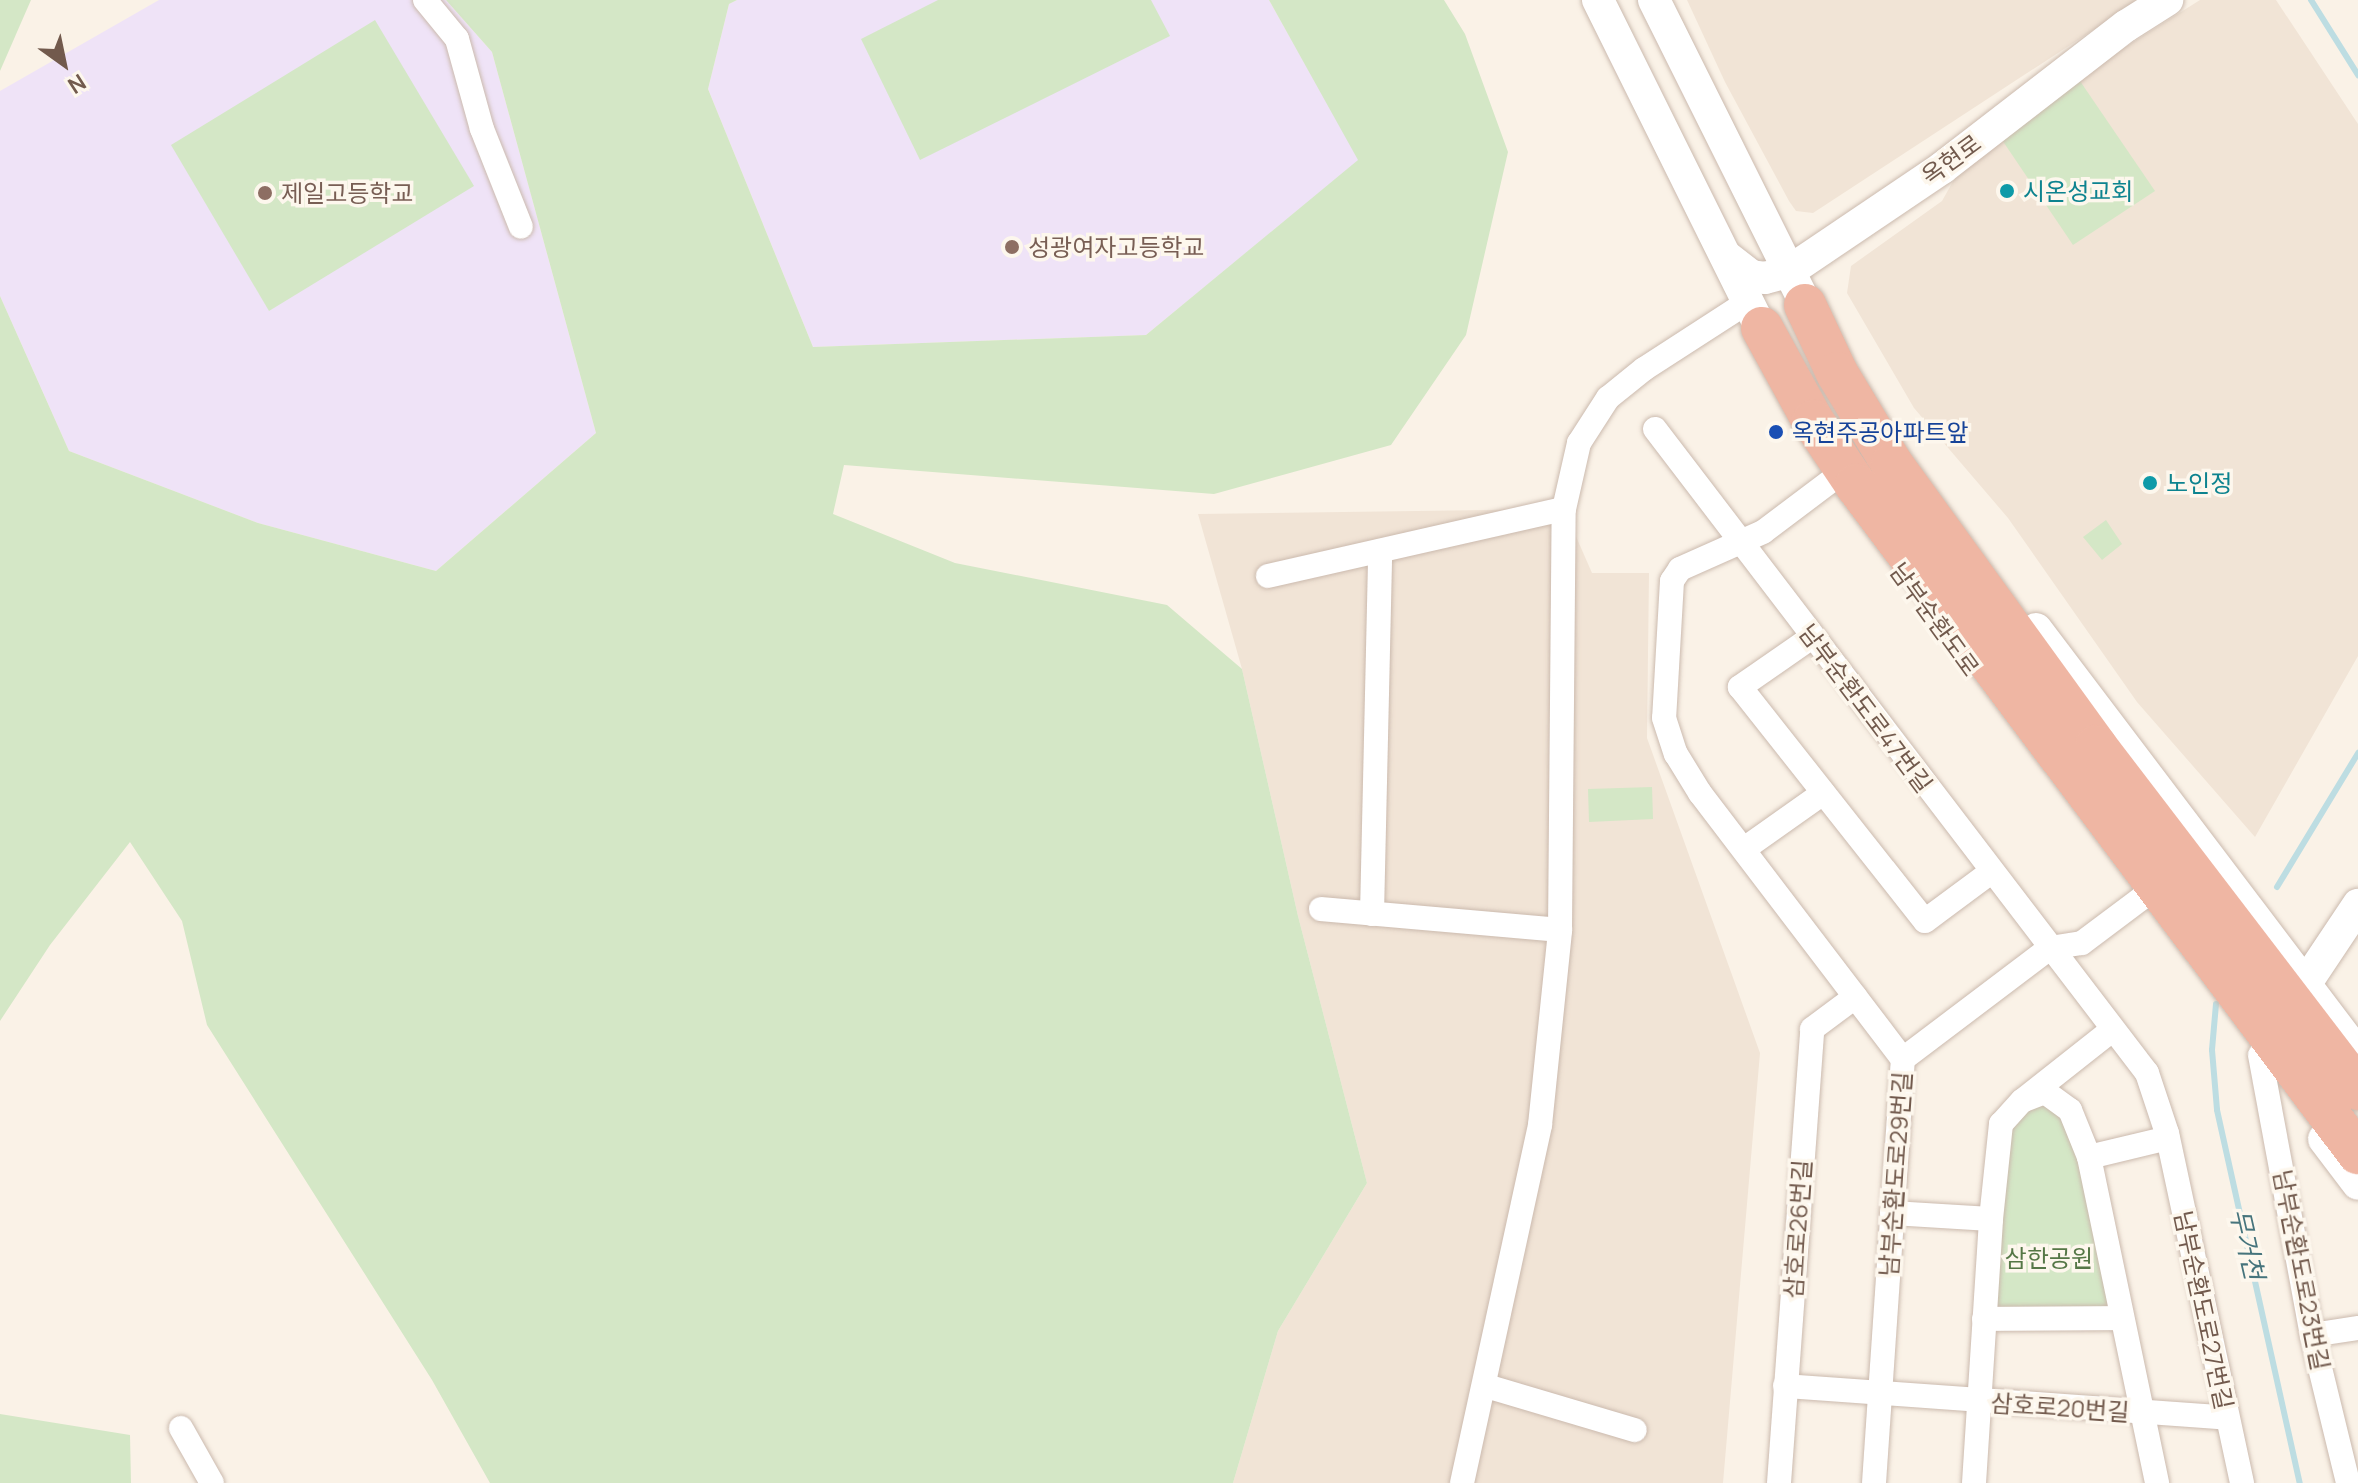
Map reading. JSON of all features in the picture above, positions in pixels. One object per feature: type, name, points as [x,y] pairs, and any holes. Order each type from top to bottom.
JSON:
[{"type":"highway","points":[[1797,288],[1837,373],[1892,464],[2096,746],[2358,1089]]},
{"type":"highway","points":[[1755,315],[1813,421],[1848,474],[2358,1153]]},
{"type":"main road","name":"남부순환도로","points":[[1598,0],[1727,257],[1807,426],[1836,477],[1905,578],[2358,1184]]},
{"type":"main road","points":[[1654,0],[1797,288],[1871,415],[2358,1054]]},
{"type":"main road","name":"옥현로","points":[[1797,288],[1942,168],[2126,26],[2167,0]]},
{"type":"main road","points":[[1727,257],[1751,276],[1797,288]]},
{"type":"main road","points":[[2306,983],[2358,905]]},
{"type":"street","points":[[425,0],[457,39],[482,129],[521,227]]},
{"type":"street","points":[[1462,1483],[1486,1386],[1540,1125],[1560,930],[1564,509],[1579,443],[1608,398],[1644,369],[1755,315]]},
{"type":"street","name":"남부순환도로47번길","points":[[1655,429],[2112,1030]]},
{"type":"street","points":[[1836,477],[1742,544],[1680,569],[1672,581],[1664,718],[1676,754],[1903,1059]]},
{"type":"street","points":[[1268,576],[1564,509]]},
{"type":"street","points":[[1372,914],[1380,551]]},
{"type":"street","points":[[1812,637],[1740,687],[1925,921],[1991,872]]},
{"type":"street","points":[[1744,849],[1823,793]]},
{"type":"street","name":"남부순환도로29번길","points":[[1874,1483],[1903,1059],[2050,948],[2082,943],[2142,898]]},
{"type":"street","points":[[1321,909],[1560,930]]},
{"type":"street","name":"삼호로26번길","points":[[1779,1483],[1812,1029],[1855,997]]},
{"type":"street","name":"삼호로20번길","points":[[1974,1483],[1991,1219],[2001,1124],[2022,1101],[2112,1030]]},
{"type":"street","name":"남부순환도로27번길","points":[[2112,1030],[2147,1073],[2168,1138],[2242,1483]]},
{"type":"street","name":"남부순환도로23번길","points":[[2260,1055],[2312,1335],[2348,1483]]},
{"type":"street","points":[[2022,1101],[2045,1092],[2070,1110],[2089,1157],[2157,1483]]},
{"type":"street","points":[[2089,1157],[2168,1138]]},
{"type":"street","points":[[1892,1213],[1991,1219]]},
{"type":"street","points":[[1984,1319],[2122,1318]]},
{"type":"street","points":[[2312,1335],[2358,1328]]},
{"type":"street","points":[[1486,1386],[1635,1430]]},
{"type":"street","points":[[1785,1386],[1978,1401]]},
{"type":"street","name":"삼호로20번길","points":[[1978,1401],[2227,1418]]},
{"type":"street","points":[[181,1428],[212,1483]]},
{"type":"shaded area","name":"제일고등학교","points":[[159,0],[446,0],[492,52],[596,433],[436,571],[258,523],[69,451],[0,296],[0,91]]},
{"type":"shaded area","name":"성광여자고등학교","points":[[737,0],[1269,0],[1359,160],[1146,335],[813,347],[708,89],[729,4]]},
{"type":"shaded area","points":[[1687,0],[2139,0],[1813,213],[1796,211],[1789,201],[1725,82]]},
{"type":"shaded area","points":[[2200,0],[2276,0],[2358,124],[2358,656],[2255,837],[2137,702],[2008,518],[1914,408],[1847,293],[1851,266],[1942,201],[1961,167],[2100,63]]},
{"type":"shaded area","points":[[1564,509],[1592,573],[1649,573],[1647,738],[1760,1053],[1723,1483],[1233,1483],[1278,1331],[1367,1183],[1298,916],[1242,669],[1198,514]]},
{"type":"green space","points":[[0,0],[31,0],[0,71]]},
{"type":"green space","points":[[446,0],[737,0],[729,4],[708,89],[813,347],[1146,335],[1358,160],[1269,0],[1444,0],[1465,34],[1508,152],[1466,335],[1391,445],[1214,494],[844,465],[833,514],[955,563],[1167,605],[1242,669],[1298,916],[1367,1183],[1278,1331],[1233,1483],[490,1483],[432,1380],[207,1025],[182,921],[130,842],[50,945],[0,1021],[0,296],[69,451],[258,523],[436,571],[596,433],[492,52]]},
{"type":"green space","points":[[938,0],[1151,0],[1170,36],[920,160],[861,39]]},
{"type":"green space","points":[[375,20],[474,186],[269,311],[171,145]]},
{"type":"green space","points":[[2080,81],[2155,191],[2073,245],[1998,134]]},
{"type":"green space","points":[[2106,520],[2122,544],[2102,560],[2083,537]]},
{"type":"green space","points":[[1652,787],[1653,819],[1589,822],[1588,789]]},
{"type":"green space","name":"삼한공원","points":[[2022,1101],[2070,1110],[2122,1318],[1984,1319],[2001,1124]]},
{"type":"green space","points":[[0,1414],[130,1435],[131,1483],[0,1483]]},
{"type":"waterway","name":"무거천","points":[[2311,0],[2358,75]]},
{"type":"waterway","name":"무거천","points":[[2277,887],[2358,753]]},
{"type":"waterway","name":"무거천","points":[[2216,1004],[2212,1050],[2217,1110],[2300,1483]]},
{"type":"place","name":"시온성교회","points":[[2007,191]]},
{"type":"place","name":"제일고등학교","points":[[265,193]]},
{"type":"place","name":"성광여자고등학교","points":[[1012,247]]},
{"type":"place","name":"옥현주공아파트앞","points":[[1776,432]]},
{"type":"place","name":"노인정","points":[[2150,483]]}]
